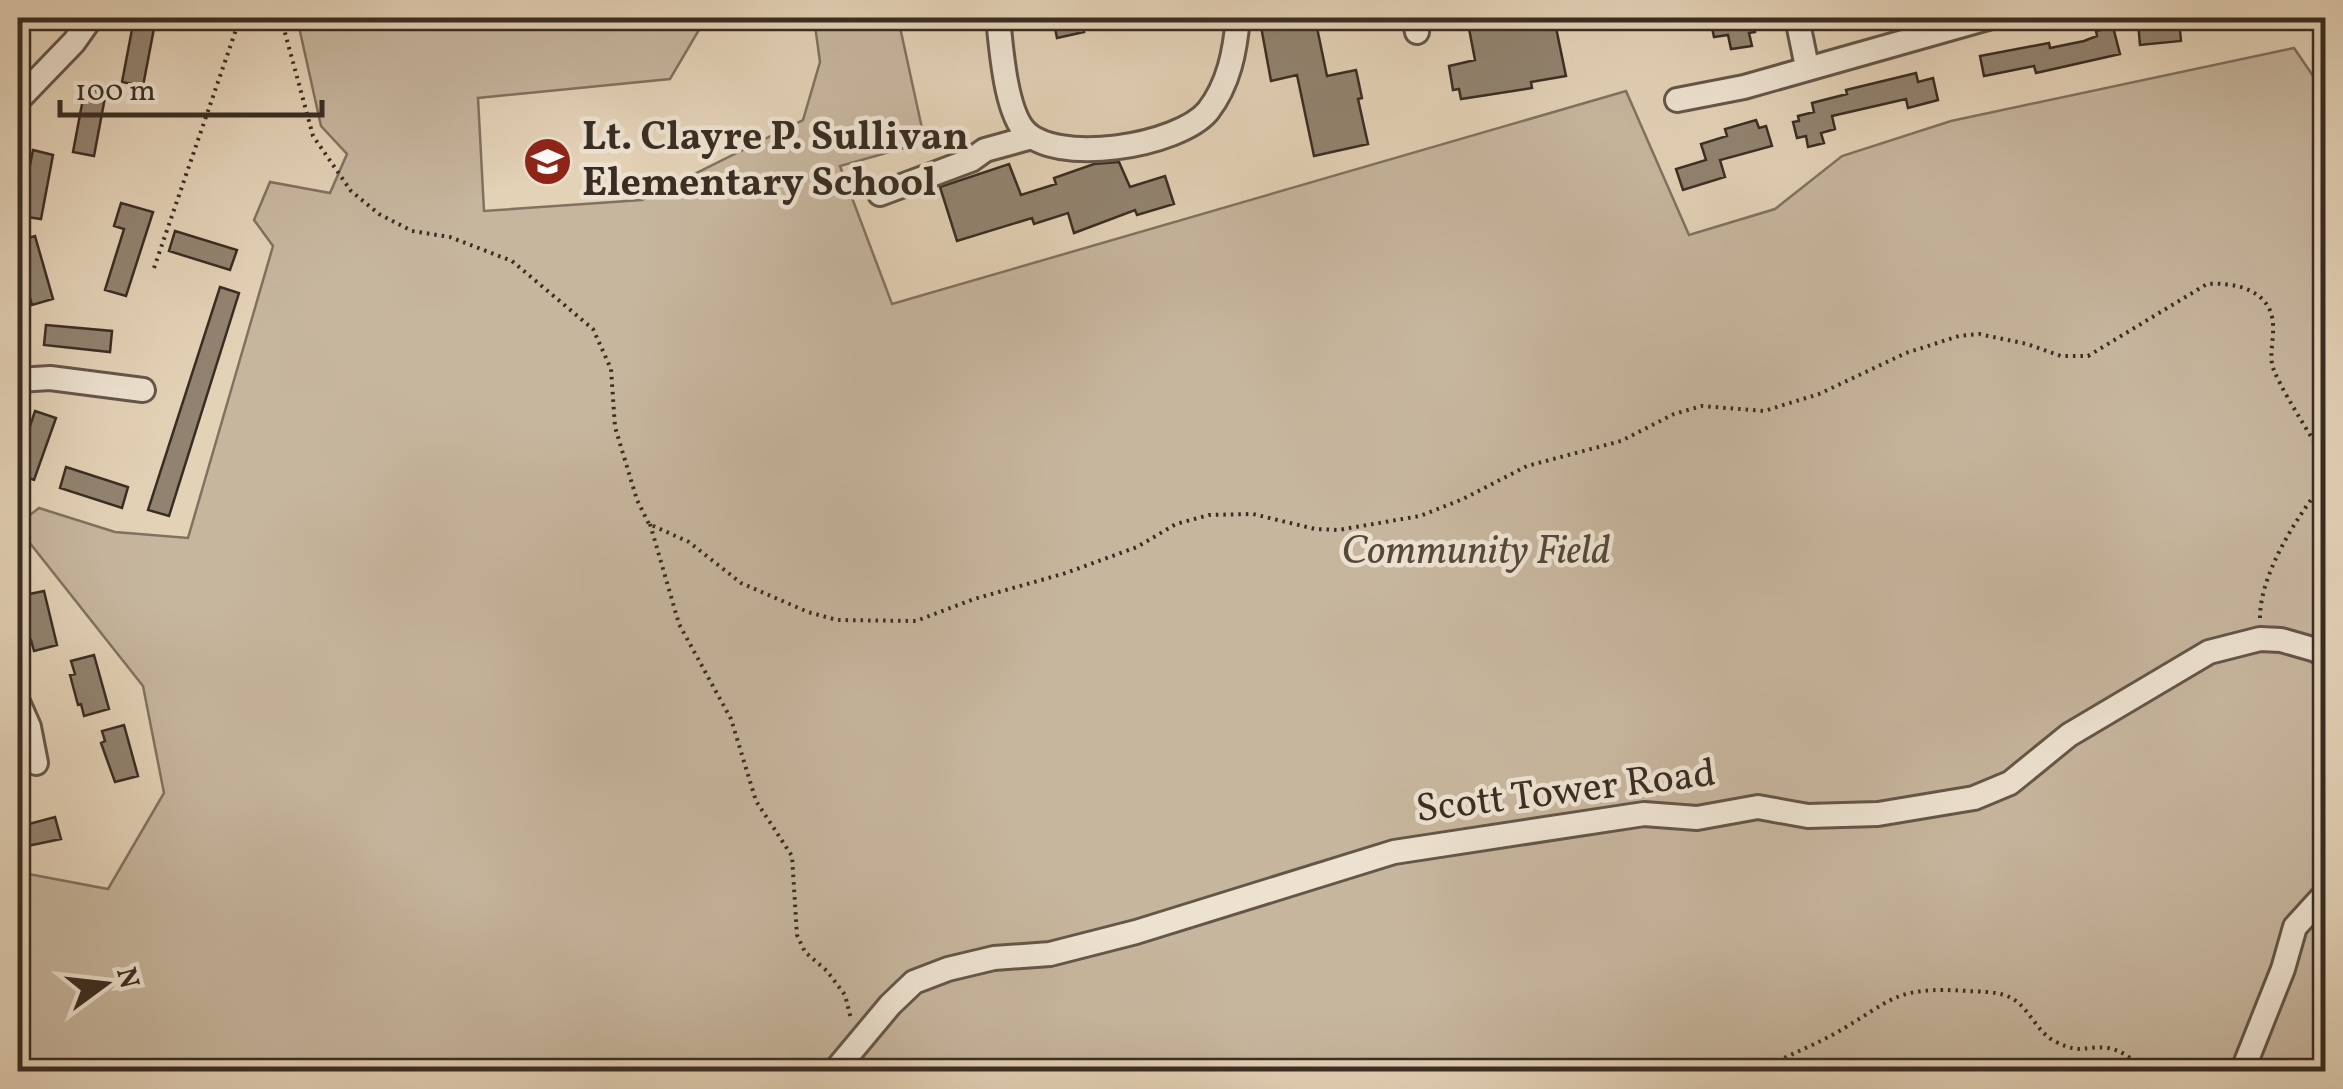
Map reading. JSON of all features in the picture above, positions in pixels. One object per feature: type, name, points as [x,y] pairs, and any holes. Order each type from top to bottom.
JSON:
[{"type":"street","points":[[18,100],[74,42],[91,18]]},
{"type":"street","points":[[998,18],[1016,117],[1032,137],[1051,146],[1082,148],[1140,144],[1184,130],[1208,110],[1223,85],[1232,60],[1238,18]]},
{"type":"street","points":[[1797,18],[1807,66]]},
{"type":"street","points":[[1677,100],[1744,86],[1988,18]]},
{"type":"street","points":[[880,194],[972,160],[984,150],[1032,137]]},
{"type":"street","points":[[18,380],[50,378],[143,390]]},
{"type":"street","name":"Scott Tower Road","points":[[834,1072],[914,982],[948,969],[994,958],[1050,954],[1136,932],[1394,852],[1644,814],[1697,818],[1758,807],[1808,816],[1878,814],[1974,798],[2010,783],[2069,735],[2209,652],[2260,639],[2282,640],[2326,657]]},
{"type":"street","points":[[18,702],[29,726],[36,763]]},
{"type":"street","points":[[2242,1072],[2283,969],[2295,927],[2326,892]]},
{"type":"path","points":[[154,268],[240,18]]},
{"type":"path","points":[[281,18],[313,136],[351,191],[379,214],[412,230],[450,237],[512,262],[593,329],[611,369],[614,427],[637,500],[650,524],[680,624],[731,718],[756,801],[792,856],[797,935],[806,952],[845,995],[858,1043]]},
{"type":"path","points":[[650,524],[689,542],[742,583],[808,612],[837,620],[916,621],[1137,548],[1176,524],[1209,516],[1252,514],[1315,530],[1338,530],[1420,516],[1463,500],[1526,466],[1621,441],[1674,414],[1702,406],[1764,411],[1818,394],[1906,353],[1959,336],[1979,334],[2028,344],[2061,356],[2088,356],[2207,284],[2227,283],[2252,291],[2267,304],[2274,320],[2272,366],[2326,462]]},
{"type":"path","points":[[2260,639],[2260,600],[2296,517],[2326,480]]},
{"type":"path","points":[[1758,1072],[1787,1054],[1832,1036],[1881,1002],[1927,988],[1996,993],[2014,1000],[2050,1040],[2075,1051],[2108,1048],[2132,1059],[2146,1072]]},
{"type":"green space","name":"Community Field","points":[[297,18],[706,18],[670,79],[478,98],[484,211],[642,200],[803,120],[820,62],[814,18],[898,18],[925,142],[840,166],[892,304],[1626,91],[1689,235],[1775,209],[1842,156],[1951,121],[2294,48],[2326,95],[2325,1071],[18,1071],[18,872],[108,889],[164,793],[143,686],[18,524],[39,508],[115,532],[188,538],[273,246],[254,220],[270,182],[330,193],[347,154],[321,126]]},
{"type":"building","points":[[18,18],[36,18],[18,51]]},
{"type":"building","points":[[1053,18],[1080,18],[1084,32],[1057,38]]},
{"type":"building","points":[[1315,18],[1327,76],[1356,70],[1368,144],[1314,156],[1297,75],[1271,81],[1260,21]]},
{"type":"building","points":[[1467,18],[1554,18],[1566,76],[1531,82],[1532,88],[1461,99],[1459,89],[1453,90],[1449,66],[1475,60]]},
{"type":"building","points":[[1710,18],[1753,18],[1755,32],[1749,33],[1752,46],[1731,49],[1728,35],[1714,37]]},
{"type":"building","points":[[2150,18],[2179,19],[2181,41],[2140,45],[2138,22]]},
{"type":"building","points":[[134,19],[155,23],[143,86],[122,82]]},
{"type":"building","points":[[2113,27],[2120,54],[2036,73],[2034,66],[1984,76],[1980,56],[2049,43],[2050,48],[2084,41],[2097,36],[2096,31]]},
{"type":"building","points":[[1916,73],[1918,82],[1933,78],[1938,100],[1908,108],[1906,99],[1832,116],[1835,129],[1821,133],[1824,143],[1808,147],[1806,136],[1797,138],[1793,122],[1799,121],[1798,116],[1814,112],[1812,103],[1847,94],[1846,90]]},
{"type":"building","points":[[85,88],[106,92],[94,156],[73,152]]},
{"type":"building","points":[[1756,120],[1759,128],[1766,126],[1772,146],[1720,160],[1725,177],[1683,190],[1676,169],[1706,160],[1701,144],[1727,136],[1725,129]]},
{"type":"building","points":[[33,150],[53,155],[41,219],[20,216]]},
{"type":"building","points":[[1119,162],[1130,187],[1165,176],[1174,204],[1137,215],[1135,210],[1074,233],[1068,213],[1034,224],[1032,218],[957,241],[940,187],[1009,164],[1021,195],[1056,184],[1054,178],[1094,164]]},
{"type":"building","points":[[121,203],[153,212],[126,296],[105,290],[124,229],[114,226]]},
{"type":"building","points":[[175,231],[237,250],[230,270],[169,251]]},
{"type":"building","points":[[35,236],[53,299],[32,305],[18,241]]},
{"type":"building","points":[[220,287],[239,293],[169,516],[148,510]]},
{"type":"building","points":[[46,325],[112,331],[110,352],[44,345]]},
{"type":"building","points":[[35,411],[56,418],[34,480],[18,474],[18,462]]},
{"type":"building","points":[[66,467],[128,487],[122,508],[60,488]]},
{"type":"building","points":[[44,591],[57,645],[34,651],[28,640],[20,596]]},
{"type":"building","points":[[94,655],[109,709],[84,716],[70,675],[75,674],[71,661]]},
{"type":"building","points":[[124,725],[138,776],[115,782],[101,743],[105,741],[102,731]]},
{"type":"building","points":[[22,797],[29,824],[55,817],[61,839],[18,848],[18,798]]},
{"type":"place","name":"Lt. Clayre P. Sullivan Elementary School","points":[[547,162]]}]
